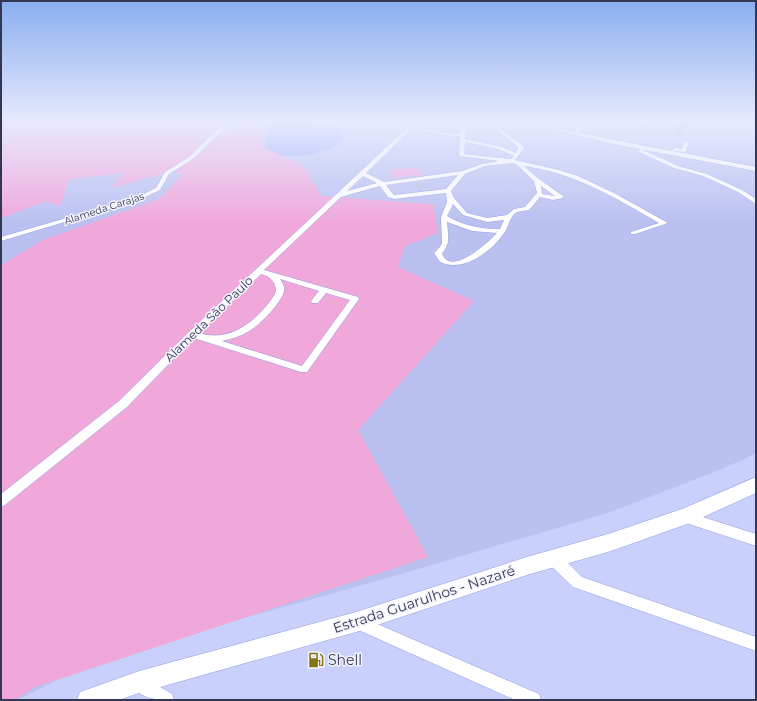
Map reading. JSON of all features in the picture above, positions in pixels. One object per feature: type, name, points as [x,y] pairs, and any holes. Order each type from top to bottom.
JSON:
[{"type":"main road","name":"Estrada Guarulhos - Nazaré","points":[[88,700],[139,682],[356,622],[553,558],[608,543],[684,517],[756,485]]},
{"type":"street","name":"Alameda Carajas","points":[[1,239],[137,199],[158,189],[167,173],[193,156]]},
{"type":"street","name":"Alameda São Paulo","points":[[1,501],[123,404],[192,334],[380,156]]},
{"type":"street","points":[[473,156],[548,167],[606,189],[664,223],[633,233]]},
{"type":"street","points":[[515,162],[516,156]]},
{"type":"street","points":[[651,156],[676,167],[705,175],[740,191],[756,202]]},
{"type":"street","points":[[685,156],[756,169]]},
{"type":"street","points":[[337,197],[359,188],[464,173],[484,166],[515,162],[561,197],[553,198],[540,194]]},
{"type":"street","points":[[362,174],[382,184],[390,196],[394,197],[448,190],[464,173]]},
{"type":"street","points":[[537,180],[540,194]]},
{"type":"street","points":[[448,190],[452,199],[465,214],[487,220],[509,217]]},
{"type":"street","points":[[452,199],[444,216],[446,238],[444,246],[438,253],[440,259],[448,263],[458,264],[466,261],[485,248],[502,231],[509,217],[516,210],[527,209],[540,194],[553,191]]},
{"type":"street","points":[[444,216],[456,224],[488,232],[502,231]]},
{"type":"street","points":[[192,334],[304,370],[355,299],[259,271]]},
{"type":"street","points":[[208,340],[222,338],[250,327],[275,300],[280,291],[278,282],[270,274]]},
{"type":"street","points":[[315,301],[324,290]]},
{"type":"street","points":[[684,517],[756,540]]},
{"type":"street","points":[[553,558],[578,582],[756,644]]},
{"type":"street","points":[[356,622],[533,700]]},
{"type":"street","points":[[139,682],[166,700]]},
{"type":"shaded area","points":[[1,156],[756,156],[756,454],[611,512],[391,577],[230,622],[57,680],[17,700],[1,700]]},
{"type":"shaded area","points":[[1,156],[283,156],[302,164],[321,196],[433,204],[438,233],[405,246],[398,267],[474,301],[358,430],[428,557],[35,687],[14,700],[1,700],[1,265],[43,240],[159,199],[183,174],[173,171],[111,188],[124,173],[70,179],[60,206],[46,201],[1,218]]},
{"type":"shaded area","points":[[417,168],[422,175],[393,178],[389,170]]},
{"type":"place","name":"Shell","points":[[316,660]]}]
